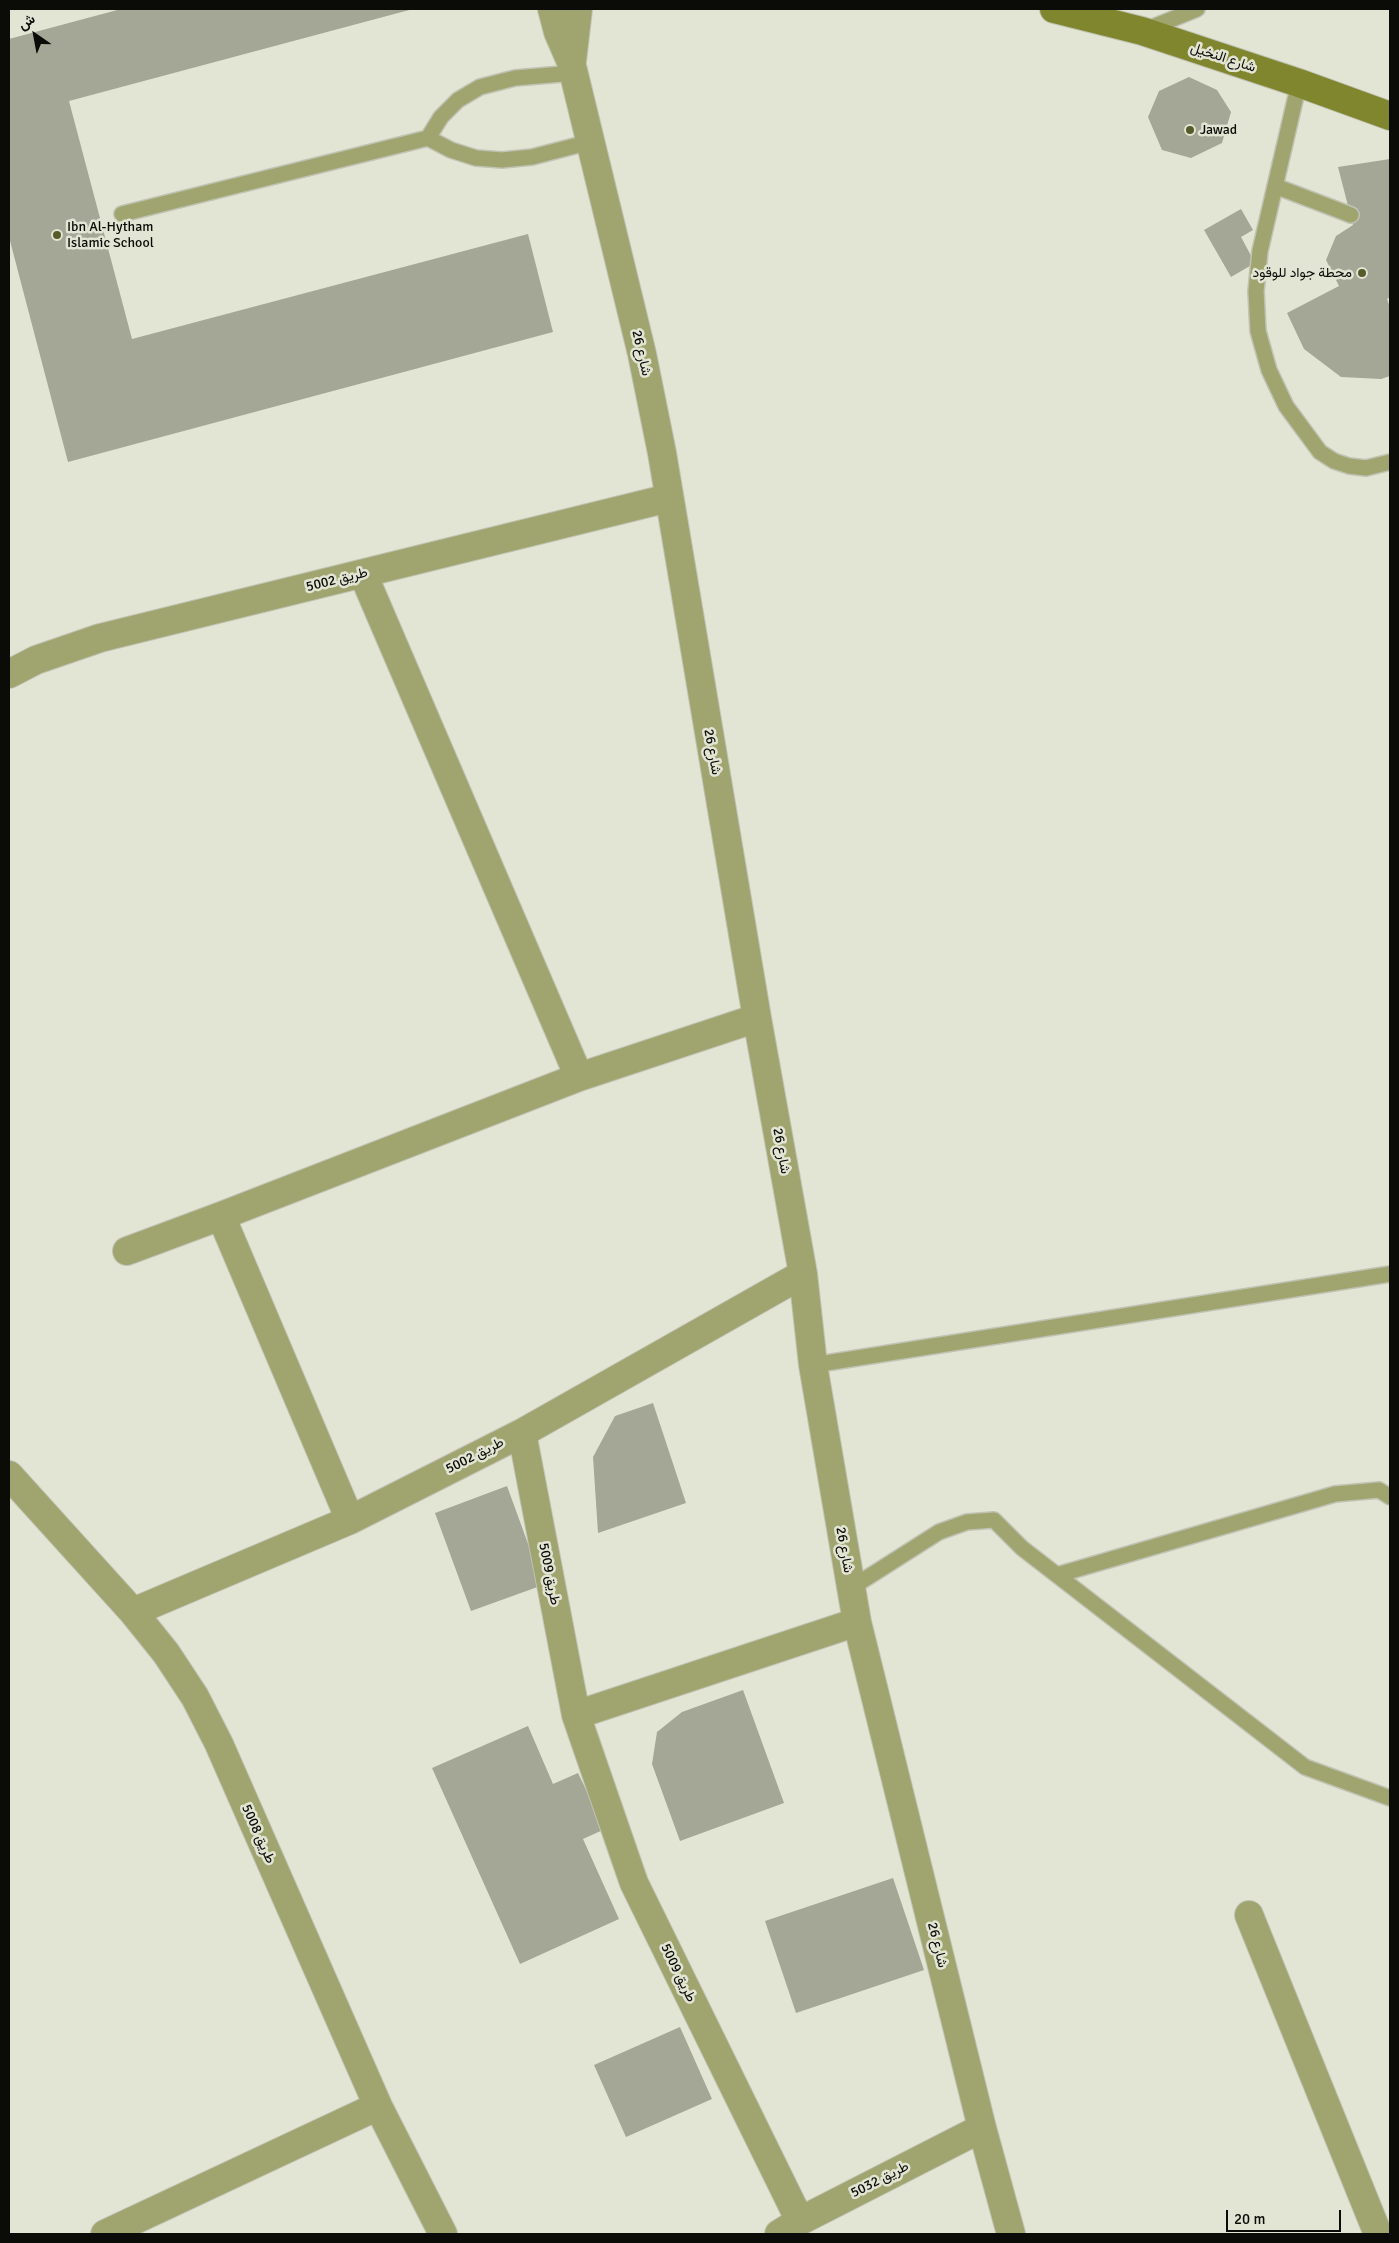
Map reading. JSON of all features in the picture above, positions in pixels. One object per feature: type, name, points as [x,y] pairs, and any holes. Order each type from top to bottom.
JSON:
[{"type":"street","name":"شارع 26","points":[[552,9],[558,32],[572,68],[642,354],[669,498],[804,1274],[813,1365],[857,1622],[982,2128],[1011,2234]]},
{"type":"street","name":"شارع 26","points":[[572,68],[578,9]]},
{"type":"street","name":"شارع النخيل","points":[[1054,9],[1142,31],[1299,83],[1390,116]]},
{"type":"street","name":"طريق 5002","points":[[9,674],[36,660],[100,638],[669,498]]},
{"type":"street","points":[[363,574],[579,1077]]},
{"type":"street","points":[[127,1251],[579,1077],[758,1018]]},
{"type":"street","points":[[221,1216],[350,1520]]},
{"type":"street","name":"طريق 5002","points":[[133,1612],[350,1520],[522,1433],[804,1274]]},
{"type":"street","name":"طريق 5009","points":[[522,1433],[576,1715],[634,1883],[789,2228]]},
{"type":"street","name":"طريق 5008","points":[[9,1475],[133,1612],[166,1653],[190,1690],[219,1744],[378,2106],[443,2234]]},
{"type":"street","points":[[576,1715],[857,1622]]},
{"type":"street","points":[[1248,1915],[1378,2234]]},
{"type":"street","points":[[105,2234],[378,2106]]},
{"type":"street","name":"طريق 5032","points":[[789,2228],[982,2128]]},
{"type":"lane","points":[[1142,31],[1197,9]]},
{"type":"lane","points":[[428,138],[441,118],[458,100],[480,87],[514,78],[572,68]]},
{"type":"lane","points":[[1299,83],[1260,250],[1256,291],[1258,331],[1269,370],[1286,406],[1320,452],[1334,461],[1349,466],[1366,468],[1390,462]]},
{"type":"lane","points":[[122,214],[428,138],[451,150],[476,158],[502,160],[532,157],[590,142]]},
{"type":"lane","points":[[1276,186],[1351,215]]},
{"type":"lane","points":[[813,1365],[1390,1274]]},
{"type":"lane","points":[[1057,1575],[1335,1494],[1379,1490],[1390,1497]]},
{"type":"lane","points":[[851,1588],[939,1532],[967,1522],[994,1520],[1022,1548],[1306,1767],[1390,1798]]},
{"type":"building","name":"Ibn Al-Hytham Islamic School","points":[[121,9],[413,9],[69,101],[132,339],[528,234],[553,332],[68,462],[9,237],[9,39]]},
{"type":"building","name":"Jawad","points":[[1189,77],[1217,90],[1231,112],[1222,143],[1191,158],[1162,150],[1148,117],[1159,91]]},
{"type":"building","name":"محطة جواد للوقود","points":[[1390,159],[1390,297],[1387,299],[1390,307],[1390,376],[1381,379],[1341,377],[1304,349],[1287,313],[1339,286],[1326,260],[1336,236],[1353,225],[1338,167]]},
{"type":"building","points":[[1241,209],[1253,230],[1241,237],[1255,263],[1231,277],[1204,230]]},
{"type":"building","points":[[653,1403],[686,1503],[598,1533],[593,1457],[615,1416]]},
{"type":"building","points":[[507,1486],[543,1585],[471,1611],[435,1513]]},
{"type":"building","points":[[743,1690],[784,1803],[680,1841],[652,1764],[657,1732],[682,1712]]},
{"type":"building","points":[[528,1726],[553,1784],[578,1773],[605,1829],[583,1839],[619,1919],[520,1964],[432,1768]]},
{"type":"building","points":[[893,1878],[924,1970],[796,2013],[765,1921]]},
{"type":"building","points":[[680,2027],[712,2099],[626,2137],[594,2065]]},
{"type":"place","name":"Jawad","points":[[1190,130]]},
{"type":"place","name":"Ibn Al-Hytham Islamic School","points":[[57,235]]},
{"type":"place","name":"محطة جواد للوقود","points":[[1362,273]]}]
